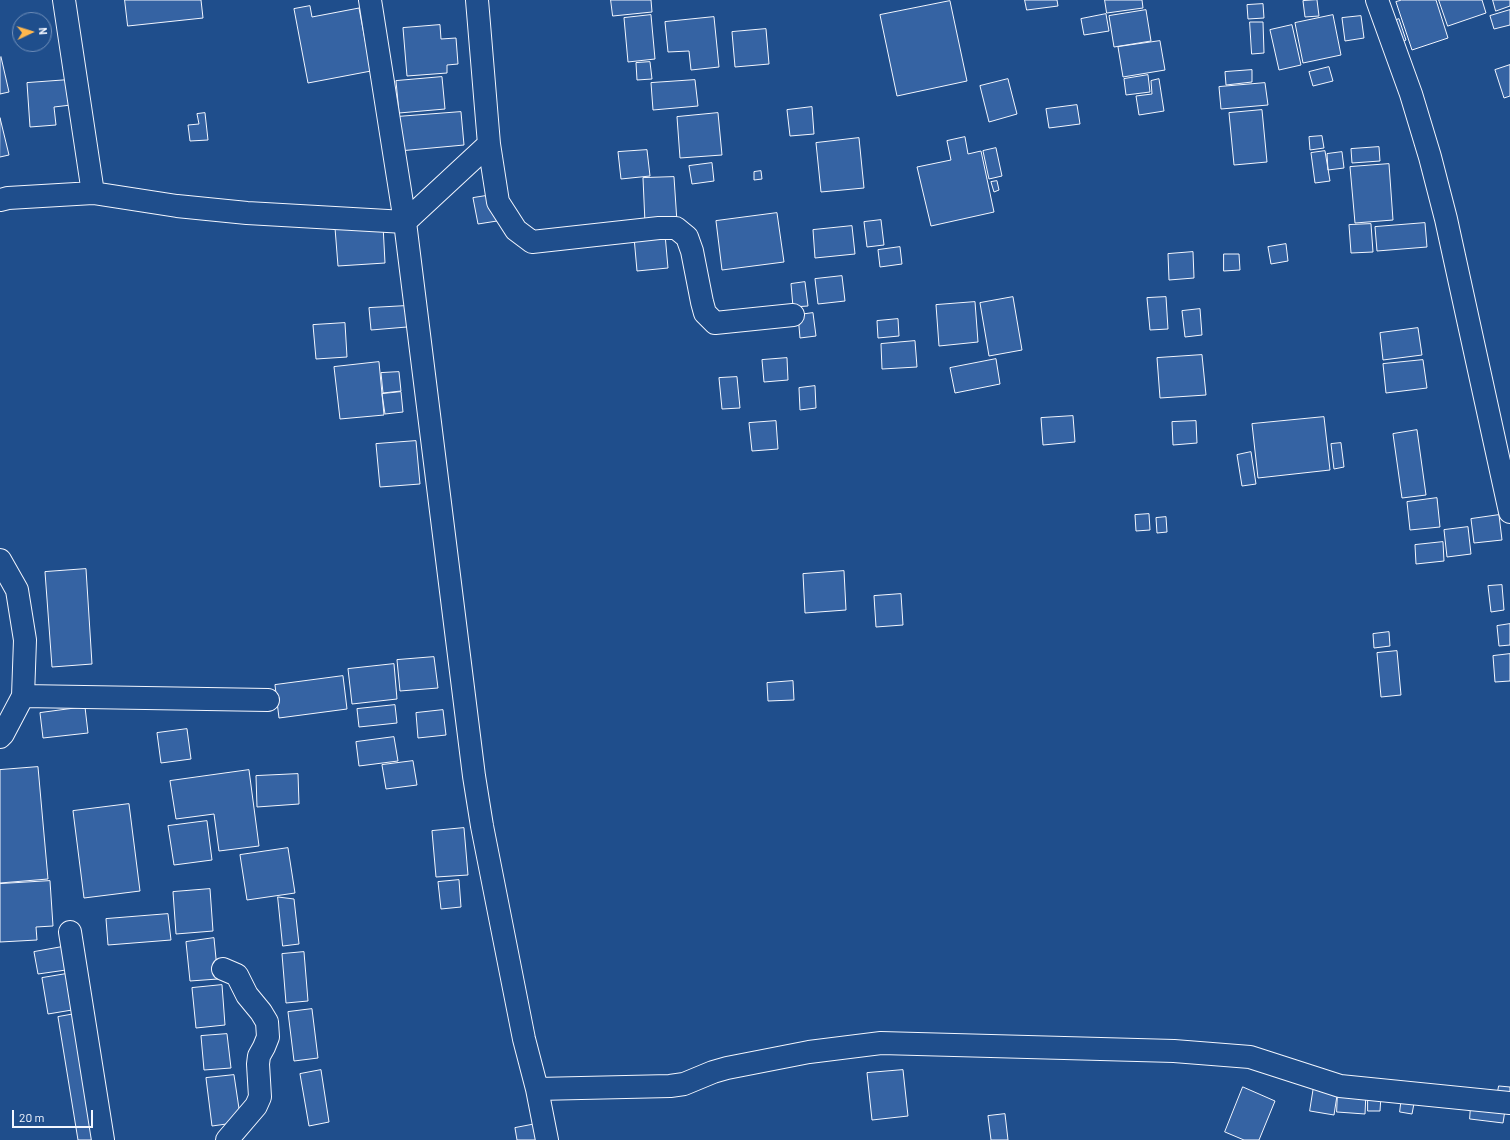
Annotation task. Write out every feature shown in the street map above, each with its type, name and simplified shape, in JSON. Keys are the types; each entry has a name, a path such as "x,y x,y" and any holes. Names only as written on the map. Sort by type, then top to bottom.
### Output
{"street":[{"path":"64,0 93,193"},
{"path":"370,0 405,222 474,776 482,826 524,1039 537,1089 547,1140"},
{"path":"477,0 488,144 498,202 516,230 532,242 659,228 676,228 687,237 692,251 702,302 706,313 715,324 793,315"},
{"path":"1377,0 1411,94 1430,157 1446,219 1510,512"},
{"path":"0,200 8,198 93,193 201,208 405,222 488,144"},
{"path":"0,560 17,590 26,640 23,696 0,738"},
{"path":"23,696 268,700"},
{"path":"70,932 103,1140"},
{"path":"223,969 237,975 246,995 261,1012 267,1022 268,1037 259,1056 260,1097 256,1106 227,1140"},
{"path":"537,1089 670,1086 684,1084 727,1068 809,1052 881,1042 1174,1051 1250,1057 1340,1086 1510,1103"}],"building":[{"path":"125,0 201,0 203,18 128,26"},
{"path":"611,0 651,0 652,12 613,16"},
{"path":"1025,0 1057,0 1058,6 1027,10"},
{"path":"1105,0 1142,0 1143,8 1107,13"},
{"path":"1317,0 1319,16 1305,17 1303,1"},
{"path":"1402,0 1436,0 1448,38 1412,50 1396,2"},
{"path":"1439,0 1482,0 1486,13 1448,26"},
{"path":"1493,0 1510,0 1510,6 1496,11"},
{"path":"950,1 967,81 897,96 880,15"},
{"path":"1263,4 1264,18 1248,19 1247,5"},
{"path":"310,6 312,17 359,8 371,71 308,83 294,9"},
{"path":"1146,10 1151,41 1114,47 1109,16"},
{"path":"1510,10 1510,25 1494,29 1490,16"},
{"path":"1106,14 1109,31 1084,35 1081,19"},
{"path":"651,15 655,59 628,62 624,18"},
{"path":"1333,15 1341,55 1303,63 1295,23"},
{"path":"1361,16 1364,38 1345,41 1342,18"},
{"path":"714,17 719,67 691,70 689,51 668,52 665,22"},
{"path":"1399,19 1406,40 1396,45 1388,23"},
{"path":"1250,22 1263,22 1264,53 1252,54"},
{"path":"440,25 441,39 456,38 458,64 447,65 447,73 407,76 403,28"},
{"path":"1292,25 1301,65 1279,70 1270,30"},
{"path":"766,29 769,64 735,67 732,32"},
{"path":"1160,41 1165,70 1123,77 1118,47"},
{"path":"1,57 9,92 0,94 0,58"},
{"path":"650,62 652,79 637,80 636,63"},
{"path":"1510,65 1510,96 1504,98 1495,70"},
{"path":"1329,67 1333,81 1313,86 1309,72"},
{"path":"1252,70 1252,82 1226,85 1225,72"},
{"path":"1148,75 1150,92 1126,95 1124,79"},
{"path":"442,77 445,109 399,113 396,81"},
{"path":"1008,79 1017,114 989,122 980,86"},
{"path":"1159,79 1164,111 1139,115 1136,96 1152,94 1151,81"},
{"path":"68,80 71,105 54,107 56,125 30,127 27,83"},
{"path":"695,80 698,106 653,110 651,83"},
{"path":"1265,83 1268,105 1221,109 1219,87"},
{"path":"1077,105 1080,124 1049,128 1046,109"},
{"path":"812,107 814,134 790,136 787,110"},
{"path":"1262,110 1267,162 1234,165 1229,113"},
{"path":"461,112 464,145 399,151 396,117"},
{"path":"205,113 208,140 190,141 188,125 199,124 197,114"},
{"path":"718,113 722,155 680,158 677,117"},
{"path":"0,118 9,155 0,157"},
{"path":"1322,136 1324,148 1310,150 1309,137"},
{"path":"965,137 968,154 981,151 994,212 931,226 917,167 951,160 947,141"},
{"path":"859,138 864,188 821,192 816,143"},
{"path":"1379,147 1380,161 1352,163 1351,149"},
{"path":"996,148 1002,176 989,179 983,151"},
{"path":"647,150 650,176 621,179 618,152"},
{"path":"1325,151 1330,181 1315,183 1311,153"},
{"path":"1342,152 1344,168 1328,170 1327,154"},
{"path":"712,163 714,181 692,184 689,166"},
{"path":"1389,164 1393,220 1355,223 1350,167"},
{"path":"761,171 762,179 754,180 754,172"},
{"path":"674,177 677,222 645,223 643,178"},
{"path":"997,181 999,190 994,192 991,182"},
{"path":"492,195 497,221 478,224 473,198"},
{"path":"777,213 784,262 722,270 716,221"},
{"path":"881,220 884,245 867,247 864,222"},
{"path":"1425,223 1427,247 1377,251 1375,227"},
{"path":"1371,224 1373,252 1351,253 1349,225"},
{"path":"383,225 385,263 338,266 335,228"},
{"path":"852,226 855,254 815,258 813,230"},
{"path":"665,234 668,268 637,271 634,237"},
{"path":"1286,244 1288,261 1271,264 1268,247"},
{"path":"900,247 902,264 880,267 878,250"},
{"path":"1193,252 1194,278 1169,280 1168,254"},
{"path":"1224,254 1239,254 1240,270 1224,271"},
{"path":"842,276 845,301 818,304 815,279"},
{"path":"805,282 808,306 793,307 791,284"},
{"path":"1013,297 1022,350 989,356 980,303"},
{"path":"1166,297 1168,329 1150,330 1147,298"},
{"path":"975,302 978,342 939,346 936,305"},
{"path":"406,306 407,327 371,330 369,308"},
{"path":"1200,309 1202,335 1185,337 1182,311"},
{"path":"813,313 816,336 800,338 798,315"},
{"path":"898,319 899,336 878,338 877,321"},
{"path":"345,323 347,357 316,359 313,325"},
{"path":"1418,328 1422,355 1383,360 1380,333"},
{"path":"915,341 917,367 882,369 881,344"},
{"path":"1202,355 1206,395 1160,398 1157,358"},
{"path":"787,358 788,380 764,382 762,360"},
{"path":"996,359 1000,384 955,393 950,368"},
{"path":"1423,360 1427,388 1386,393 1383,364"},
{"path":"379,362 384,415 340,419 334,367"},
{"path":"399,372 401,391 383,393 381,373"},
{"path":"737,377 740,408 722,409 719,378"},
{"path":"815,386 816,408 800,410 799,388"},
{"path":"401,392 403,412 385,414 382,394"},
{"path":"1073,416 1075,442 1043,445 1041,418"},
{"path":"1324,417 1330,470 1258,478 1252,424"},
{"path":"776,421 778,449 752,451 749,423"},
{"path":"1196,421 1197,443 1173,445 1172,422"},
{"path":"1417,430 1426,495 1402,498 1393,434"},
{"path":"416,441 420,484 380,487 376,444"},
{"path":"1341,443 1344,467 1334,469 1331,444"},
{"path":"1251,452 1256,484 1242,486 1237,455"},
{"path":"1437,498 1440,527 1410,530 1407,502"},
{"path":"1149,514 1150,530 1136,531 1135,515"},
{"path":"1499,515 1502,540 1474,543 1471,519"},
{"path":"1166,517 1167,532 1157,533 1156,518"},
{"path":"1468,527 1471,554 1447,557 1444,530"},
{"path":"1443,542 1444,561 1416,564 1415,545"},
{"path":"86,569 92,664 52,667 45,572"},
{"path":"844,571 846,610 805,613 803,574"},
{"path":"1502,585 1504,610 1491,612 1488,586"},
{"path":"901,594 903,625 876,627 874,596"},
{"path":"1510,624 1510,645 1499,646 1497,626"},
{"path":"1389,632 1390,646 1374,648 1373,634"},
{"path":"1397,651 1401,695 1381,697 1377,653"},
{"path":"1510,654 1510,681 1495,682 1493,656"},
{"path":"434,657 438,688 400,691 397,660"},
{"path":"394,664 397,699 352,704 348,669"},
{"path":"343,676 347,709 279,718 275,685"},
{"path":"793,681 794,700 768,701 767,683"},
{"path":"395,705 397,723 359,727 357,709"},
{"path":"85,707 88,733 43,738 40,713"},
{"path":"443,710 446,735 418,738 416,713"},
{"path":"187,729 191,759 161,763 157,733"},
{"path":"394,737 398,761 359,766 356,742"},
{"path":"413,761 417,785 386,789 382,765"},
{"path":"38,767 48,879 0,883 0,770"},
{"path":"249,770 259,846 219,851 214,814 176,819 170,781"},
{"path":"298,774 299,804 257,807 256,776"},
{"path":"129,804 140,891 84,898 73,811"},
{"path":"207,821 212,860 174,865 168,826"},
{"path":"464,828 468,875 436,877 432,831"},
{"path":"288,848 295,893 247,900 240,855"},
{"path":"459,880 461,907 441,909 438,882"},
{"path":"50,881 53,926 36,927 37,940 0,942 0,884"},
{"path":"210,889 213,931 176,934 173,892"},
{"path":"278,897 294,899 299,944 283,946"},
{"path":"168,914 171,940 108,945 106,919"},
{"path":"214,938 218,979 190,981 186,942"},
{"path":"62,947 66,970 38,974 34,952"},
{"path":"304,952 308,1001 286,1003 282,954"},
{"path":"66,974 72,1010 48,1014 42,978"},
{"path":"222,985 225,1025 196,1028 192,988"},
{"path":"312,1009 318,1058 294,1061 288,1012"},
{"path":"75,1014 95,1140 78,1140 58,1017"},
{"path":"227,1034 231,1068 204,1070 201,1036"},
{"path":"321,1070 329,1122 309,1126 300,1074"},
{"path":"903,1070 908,1116 872,1120 867,1073"},
{"path":"234,1075 241,1122 212,1126 206,1078"},
{"path":"1314,1086 1338,1089 1334,1115 1310,1111"},
{"path":"1499,1086 1510,1087 1510,1099 1497,1097"},
{"path":"1243,1087 1275,1101 1259,1140 1244,1140 1225,1132"},
{"path":"1338,1091 1366,1092 1365,1114 1337,1112"},
{"path":"1368,1096 1381,1096 1380,1111 1368,1111"},
{"path":"1402,1096 1415,1098 1412,1114 1400,1112"},
{"path":"1471,1105 1505,1110 1503,1123 1470,1119"},
{"path":"1005,1114 1008,1140 991,1140 988,1116"},
{"path":"536,1124 539,1140 517,1140 515,1128"}]}
